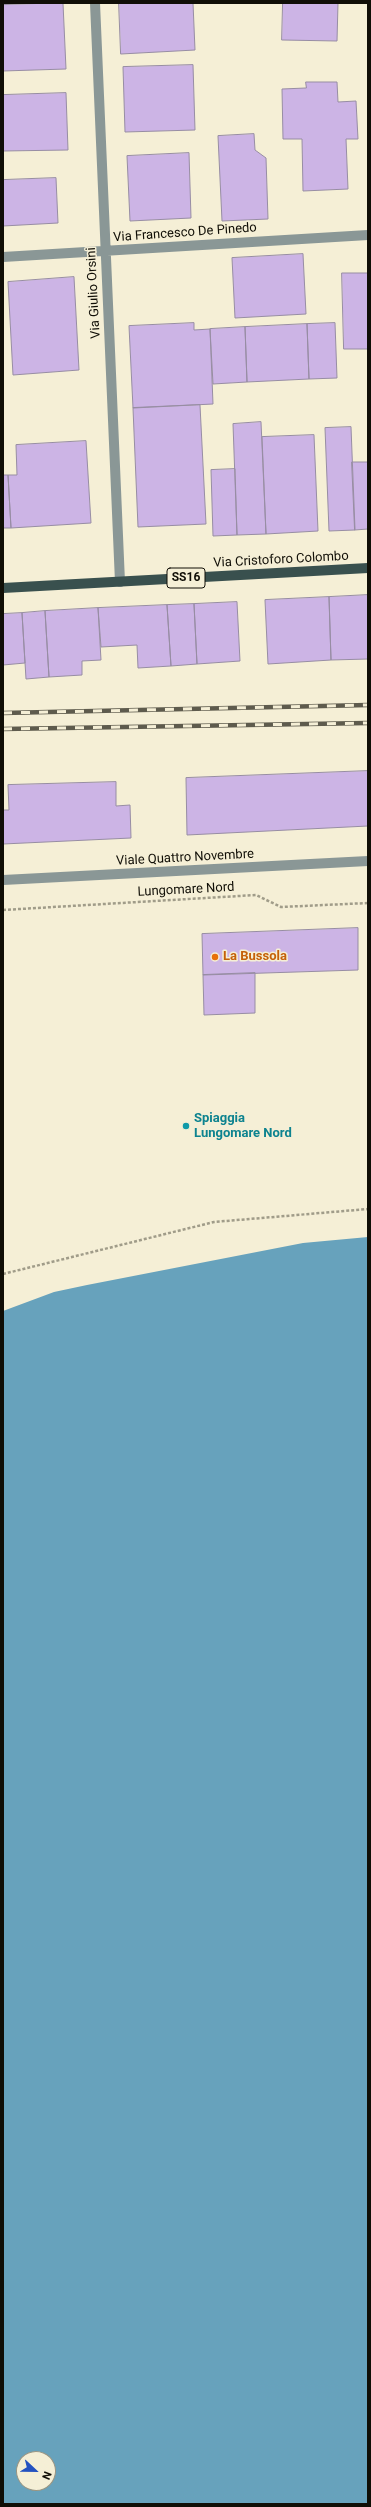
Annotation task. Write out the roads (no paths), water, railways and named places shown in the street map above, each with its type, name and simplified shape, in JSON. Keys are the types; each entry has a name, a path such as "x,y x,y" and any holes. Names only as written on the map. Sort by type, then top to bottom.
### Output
{"main road":[{"name":"Via Cristoforo Colombo","path":"3,588 368,568"}],"street":[{"name":"Via Giulio Orsini","path":"95,3 120,582"},
{"name":"Via Francesco De Pinedo","path":"3,257 368,235"},
{"name":"Viale Quattro Novembre","path":"3,880 368,861"}],"water":[{"path":"368,1237 368,2504 3,2504 3,1311 54,1292 303,1243"}],"railway":[{"path":"3,713 368,705"},
{"path":"3,729 368,723"}],"place":[{"name":"La Bussola","path":"215,957"},
{"name":"Spiaggia Lungomare Nord","path":"186,1126"}]}
